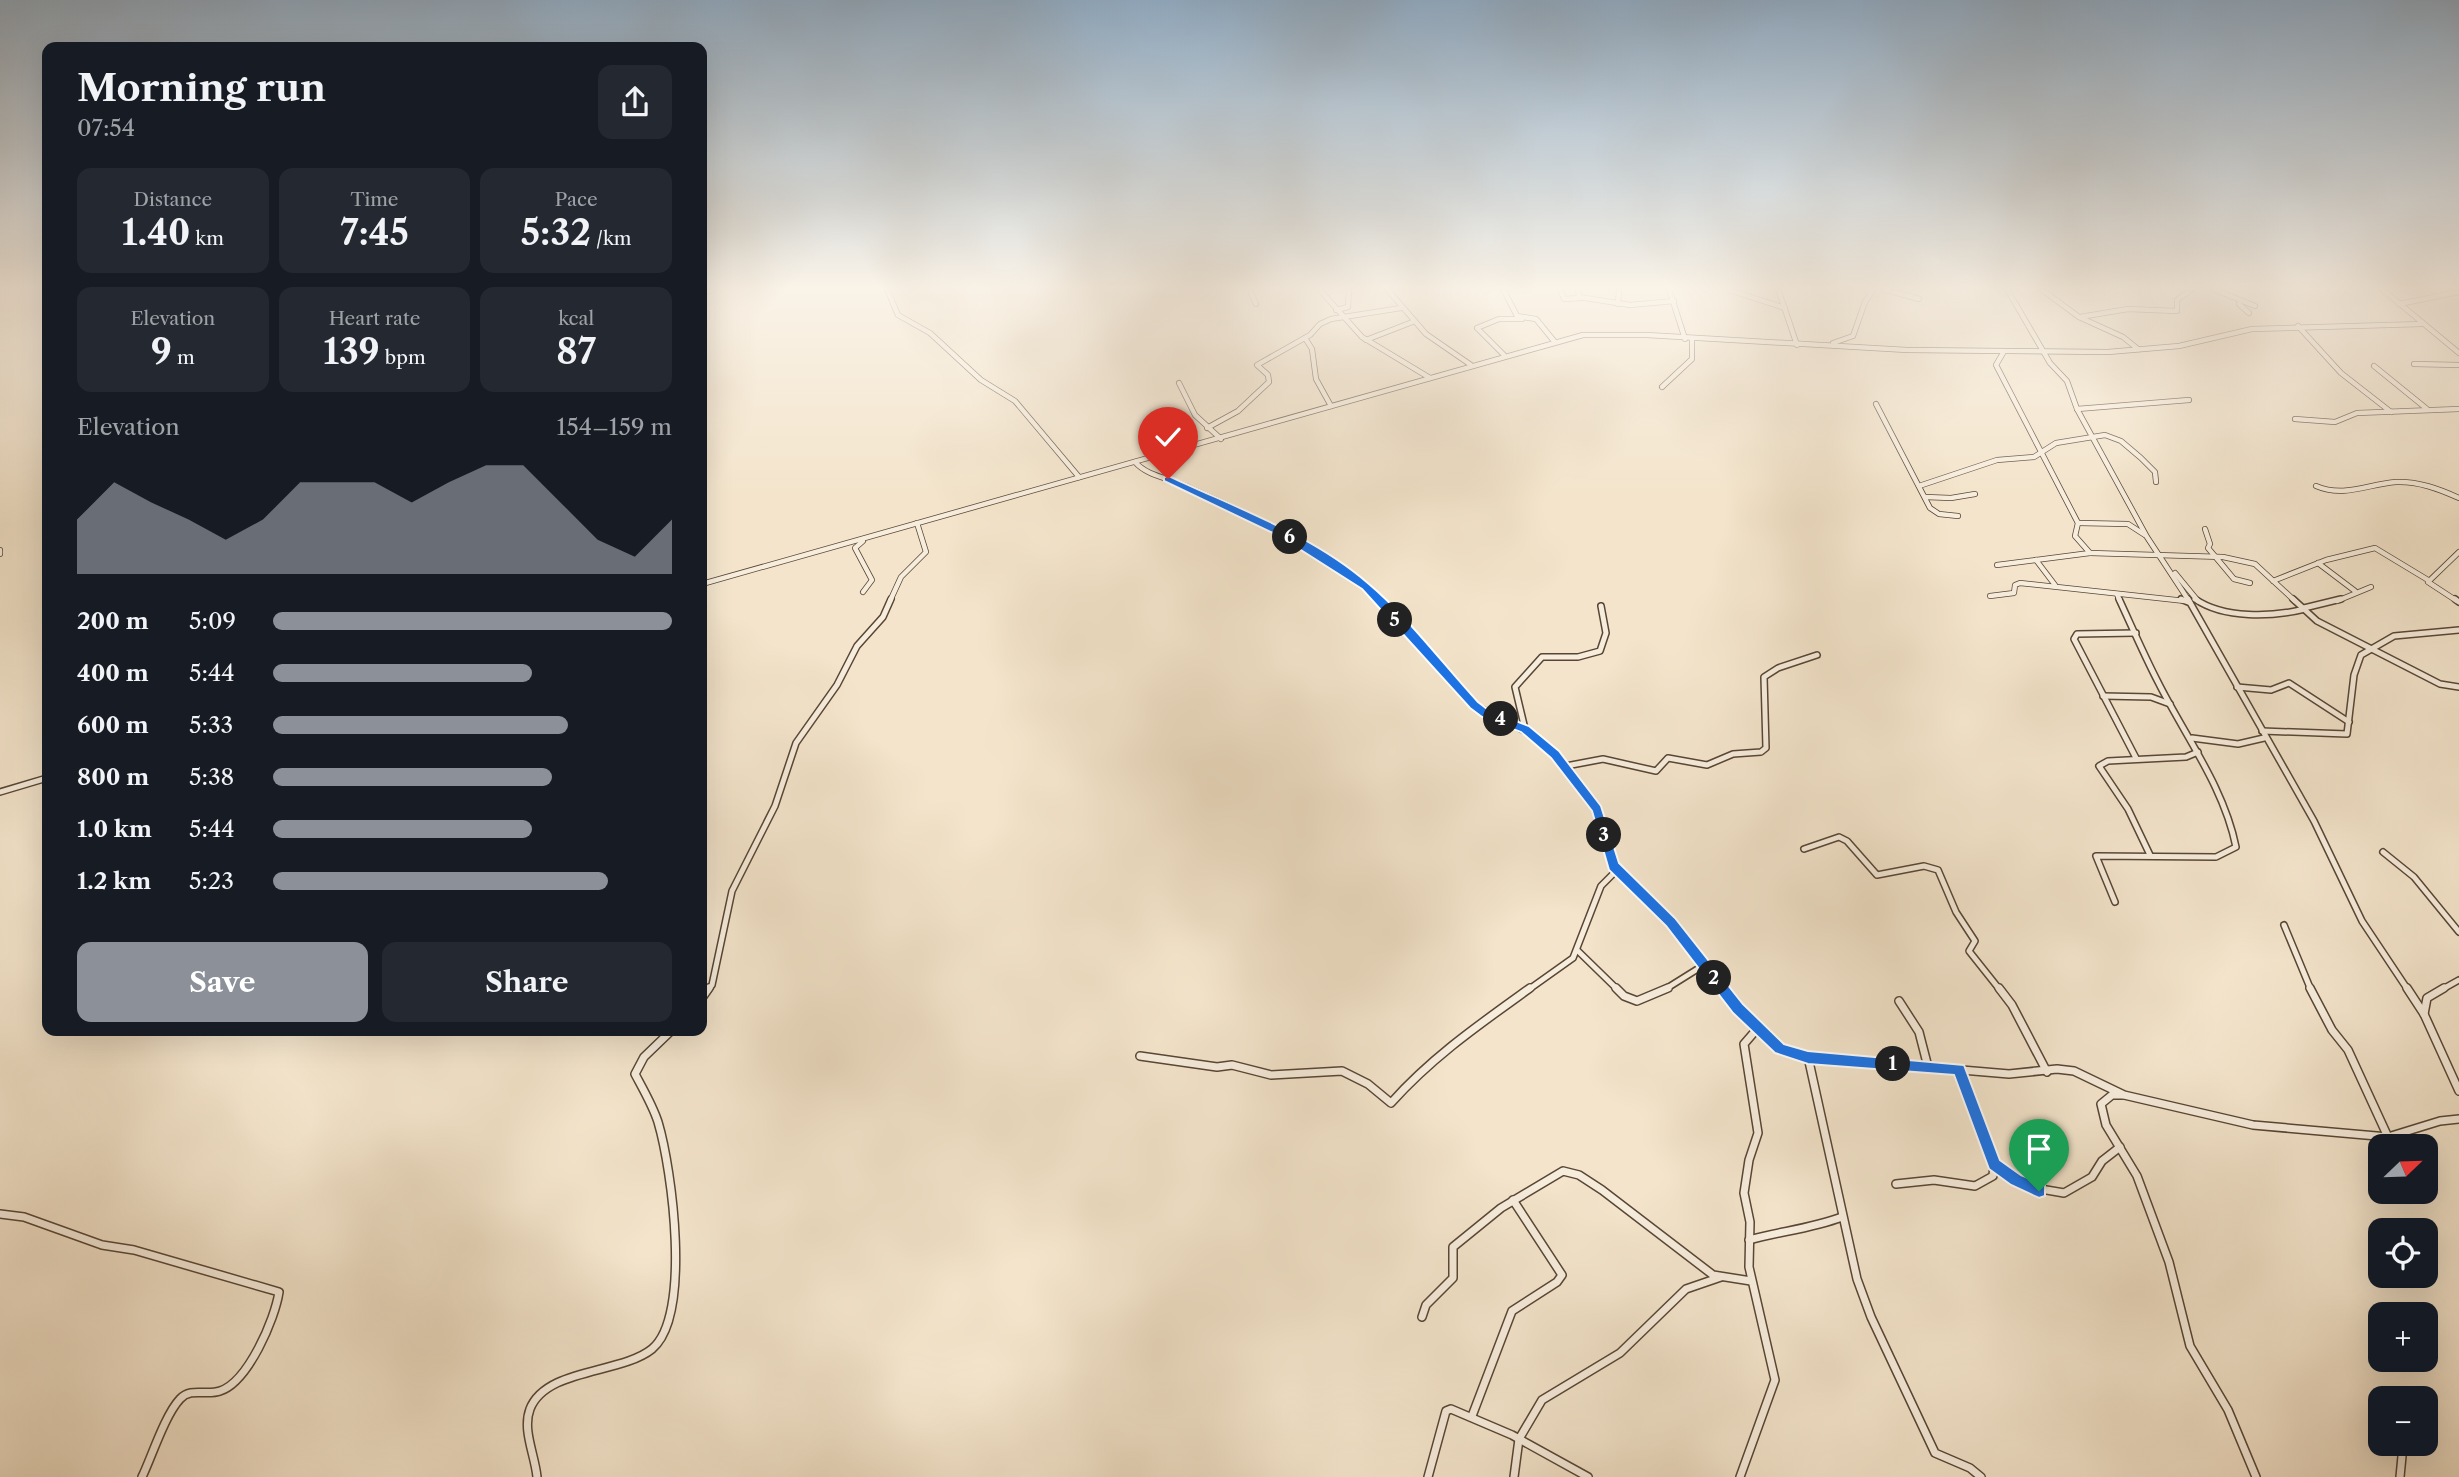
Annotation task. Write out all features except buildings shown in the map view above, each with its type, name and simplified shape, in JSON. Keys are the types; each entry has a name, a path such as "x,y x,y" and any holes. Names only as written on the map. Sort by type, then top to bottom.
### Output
{"street":[{"path":"957,358 981,380 1015,401 1079,477"},
{"path":"1207,428 1238,411 1269,382 1268,374 1257,365 1270,358"},
{"path":"1311,358 1317,382 1331,406"},
{"path":"1396,358 1430,378"},
{"path":"1460,358 1471,365"},
{"path":"707,583 1221,439 1494,358"},
{"path":"1662,387 1672,382 1693,358"},
{"path":"2001,358 1996,365 2078,523 2075,536 2090,553"},
{"path":"2047,358 2067,381 2077,409 2147,537 2192,596 2206,606 2286,615 2334,602 2371,587"},
{"path":"2323,358 2371,399 2391,412"},
{"path":"2414,363 2459,365"},
{"path":"2374,366 2427,409"},
{"path":"1179,383 1195,415 1221,439"},
{"path":"2077,409 2132,404 2169,405 2189,400"},
{"path":"1876,404 1934,512 1958,516"},
{"path":"2295,419 2335,422 2352,414 2459,409"},
{"path":"1919,486 1997,460 2030,457 2056,443 2111,436 2129,447 2152,469 2156,482"},
{"path":"1135,462 1142,470 1185,485 1230,510 1290,537 1333,563 1366,587 1474,705 1486,714 1525,729 1566,766 1597,809 1609,857 1617,870 1670,922 1757,1029 1780,1049 1808,1057 2010,1074 2074,1071 2124,1095 2253,1125 2368,1135"},
{"path":"2316,486 2333,493 2373,485 2421,483 2459,498"},
{"path":"1925,497 1951,498 1975,494"},
{"path":"707,992 712,985 732,891 775,806 796,743 837,685 857,646 883,617 901,577 926,552 917,523"},
{"path":"2078,523 2128,524 2147,537"},
{"path":"2205,529 2210,544 2208,546 2234,579 2250,583"},
{"path":"863,592 872,580 855,548 872,536"},
{"path":"2273,581 2318,563 2375,548 2459,602"},
{"path":"2428,580 2459,552"},
{"path":"1997,565 2090,553 2216,557 2255,564 2324,625 2440,684 2459,687"},
{"path":"2162,556 2314,821 2362,921 2424,1014 2459,1091"},
{"path":"2036,560 2055,585"},
{"path":"2318,563 2355,592"},
{"path":"1990,596 2014,593 2017,584 2055,585 2150,598 2174,595 2188,602"},
{"path":"2115,902 2096,856 2216,857 2236,846 2233,832 2192,738 2170,704 2118,594"},
{"path":"1525,729 1515,687 1542,657 1578,657 1600,651 1606,633 1601,606"},
{"path":"2192,738 2253,743 2263,735 2347,734 2356,667 2361,655 2394,636 2459,630"},
{"path":"2136,633 2074,635 2088,671 2136,758"},
{"path":"1566,766 1603,759 1656,771 1668,758 1707,765 1733,754 1761,752 1766,748 1764,677 1777,668 1817,655"},
{"path":"2236,687 2271,690 2289,683 2349,722"},
{"path":"2103,696 2151,697 2170,704"},
{"path":"2150,855 2128,808 2100,769 2108,761 2186,757 2198,752"},
{"path":"0,792 42,779"},
{"path":"1804,849 1839,837 1847,841 1877,875 1924,866 1938,870 1956,912 1975,941 1969,951 2012,1005 2047,1072"},
{"path":"2382,852 2414,877 2459,932"},
{"path":"1140,1056 1222,1068 1232,1065 1271,1075 1312,1075 1342,1071 1368,1084 1391,1103 1419,1072 1454,1042 1505,1003 1547,978 1573,958 1578,951 1581,935 1601,886 1617,870"},
{"path":"2284,925 2299,967 2332,1030 2348,1050 2387,1134"},
{"path":"1578,951 1624,996 1637,1001 1667,989 1704,965"},
{"path":"2424,1014 2427,998 2459,980"},
{"path":"1899,1001 1919,1031 1928,1067"},
{"path":"1740,1477 1775,1380 1770,1347 1751,1281 1749,1215 1744,1193 1749,1160 1758,1133 1744,1044 1757,1029"},
{"path":"537,1477 527,1425 530,1408 539,1395 561,1382 642,1355 653,1348 668,1329 676,1249 675,1208 657,1118 635,1074 644,1057 666,1036"},
{"path":"1808,1057 1857,1279 1871,1317 1930,1446 1940,1456 1970,1468 1981,1477"},
{"path":"1896,1184 1934,1180 1975,1186 1993,1176 1994,1164 1959,1069"},
{"path":"2124,1095 2112,1096 2101,1104 2106,1125 2137,1176 2169,1262 2193,1353 2228,1410 2256,1477"},
{"path":"2405,1134 2423,1124 2443,1118 2459,1119"},
{"path":"1994,1164 2029,1187 2064,1193 2092,1177 2102,1161 2120,1147"},
{"path":"1422,1317 1426,1304 1453,1278 1453,1247 1513,1200 1558,1174 1569,1171 1602,1190 1713,1275 1751,1281"},
{"path":"1472,1416 1512,1311 1558,1282 1562,1275 1513,1200"},
{"path":"0,1214 24,1217 102,1245 134,1250 273,1288 279,1292 271,1320 242,1374 232,1385 219,1392 194,1390 184,1394 177,1402 142,1477"},
{"path":"1749,1240 1784,1231 1807,1230 1842,1217"},
{"path":"1514,1477 1519,1439 1542,1400 1620,1353 1686,1289 1721,1277"},
{"path":"1428,1477 1447,1410 1472,1416 1588,1477"},
{"path":"2400,1477 2402,1456"}],"route":[{"path":"1168,479 1309,547 1333,563 1366,587 1474,705 1486,714 1525,729 1555,754 1597,809 1613,866 1670,922 1738,1009 1780,1049 1808,1057 1959,1069 1994,1164 2016,1180 2039,1191"}]}
